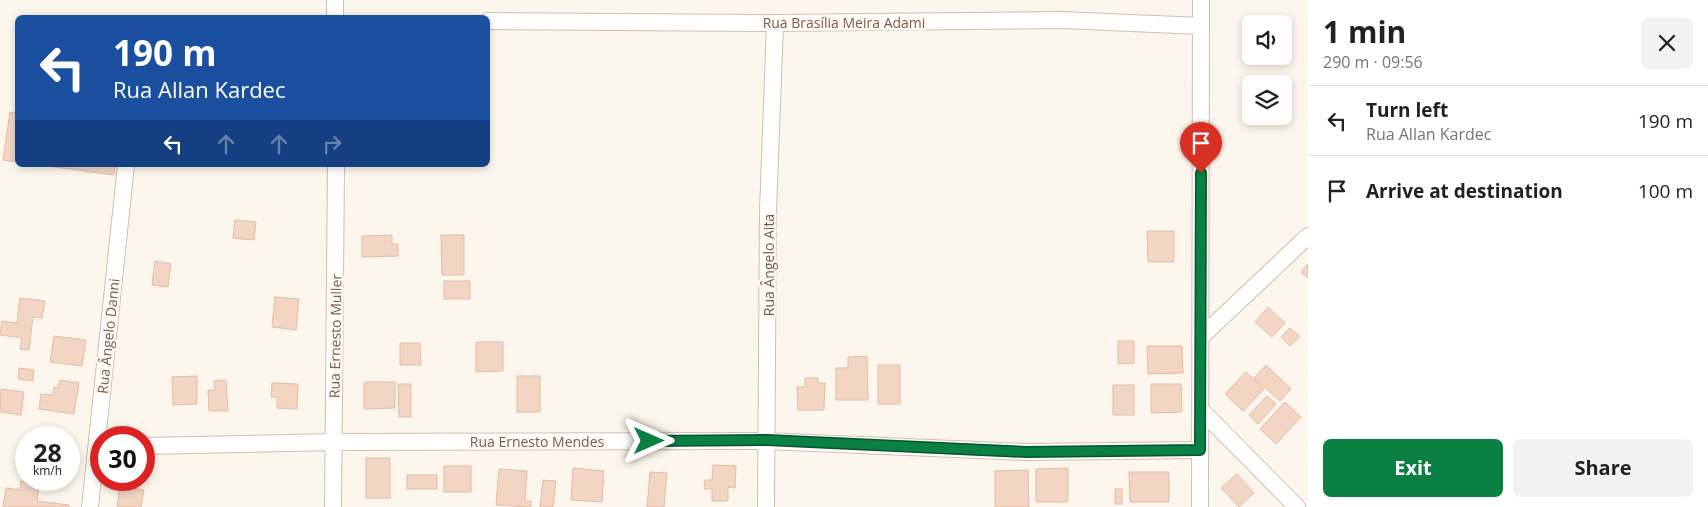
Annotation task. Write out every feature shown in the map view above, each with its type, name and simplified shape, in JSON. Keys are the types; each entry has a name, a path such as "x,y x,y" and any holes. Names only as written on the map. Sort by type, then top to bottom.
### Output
{"street":[{"path":"335,0 335,15"},
{"path":"1200,507 1201,0"},
{"name":"Rua Brasília Meira Adami","path":"490,21 775,23 1061,20 1201,26"},
{"name":"Rua Ângelo Aita","path":"766,507 768,211 775,23"},
{"name":"Rua Ângelo Danni","path":"100,426 126,167"},
{"name":"Rua Ernesto Muller","path":"333,507 336,167"},
{"path":"1200,338 1308,236"},
{"path":"1200,410 1297,507"},
{"name":"Rua Ernesto Mendes","path":"155,446 334,442 767,440 1026,452 1200,450"},
{"name":"Rua Ângelo Danni","path":"90,507 92,491"}],"building":[{"path":"10,112 15,113 15,162 3,160"},
{"path":"55,167 115,167 114,175"},
{"path":"235,220 256,222 254,240 233,238"},
{"path":"1147,231 1174,231 1174,262 1148,262"},
{"path":"392,235 392,244 398,244 398,256 362,257 362,236"},
{"path":"441,235 464,235 464,275 442,275"},
{"path":"155,261 171,264 168,287 152,285"},
{"path":"1308,264 1308,278 1301,272"},
{"path":"444,281 470,281 470,299 444,299"},
{"path":"275,297 299,299 296,330 272,327"},
{"path":"20,298 45,301 42,318 33,317 29,350 20,349 22,338 0,335 2,321 17,323"},
{"path":"1268,307 1285,323 1272,337 1255,322"},
{"path":"1290,328 1300,336 1290,346 1281,337"},
{"path":"54,336 86,340 82,366 50,362"},
{"path":"1118,341 1134,341 1134,363 1118,364"},
{"path":"476,342 503,342 503,371 476,372"},
{"path":"400,343 420,343 421,365 400,365"},
{"path":"1147,346 1182,346 1183,373 1148,374"},
{"path":"867,356 868,400 836,400 836,368 848,368 848,357"},
{"path":"878,365 900,365 900,404 878,404"},
{"path":"1266,365 1291,389 1280,401 1254,378"},
{"path":"19,368 34,370 33,381 18,379"},
{"path":"1246,372 1264,389 1243,411 1225,394"},
{"path":"197,376 197,404 173,405 172,377"},
{"path":"517,376 540,376 540,412 517,412"},
{"path":"805,378 818,378 818,383 825,383 824,410 798,410 797,387 805,387"},
{"path":"60,380 79,383 74,414 39,409 41,394 52,395 54,387 58,388"},
{"path":"226,380 228,411 209,411 208,390 215,390 214,381"},
{"path":"364,382 395,382 395,408 364,409"},
{"path":"272,383 298,384 297,409 277,408 277,397 271,397"},
{"path":"398,384 411,384 411,417 399,417"},
{"path":"1151,384 1181,384 1182,412 1151,413"},
{"path":"1113,385 1134,385 1134,415 1113,415"},
{"path":"1,389 24,392 21,415 0,412"},
{"path":"1267,396 1276,404 1258,424 1249,415"},
{"path":"1285,402 1301,417 1276,444 1260,429"},
{"path":"366,458 390,458 390,498 366,498"},
{"path":"713,465 736,466 735,488 728,487 728,501 712,501 712,489 704,489 705,480 712,480"},
{"path":"444,466 471,466 471,492 444,492"},
{"path":"573,468 604,471 602,502 571,500"},
{"path":"1068,468 1068,502 1036,502 1036,469"},
{"path":"499,469 527,471 525,501 531,501 531,507 496,505"},
{"path":"1028,470 1029,507 995,507 995,471"},
{"path":"650,472 667,473 664,507 647,507"},
{"path":"1129,472 1169,472 1169,502 1130,502"},
{"path":"1237,474 1254,493 1239,507 1221,488"},
{"path":"407,475 437,475 437,489 407,489"},
{"path":"543,480 556,481 553,507 540,507"},
{"path":"6,488 15,489 15,491 38,491 37,501 69,505 69,507 3,507"},
{"path":"1115,489 1122,489 1122,504 1115,504"},
{"path":"119,491 144,491 141,507 117,507"}],"route":[{"path":"649,441 767,440 1026,452 1200,450 1201,173"}]}
